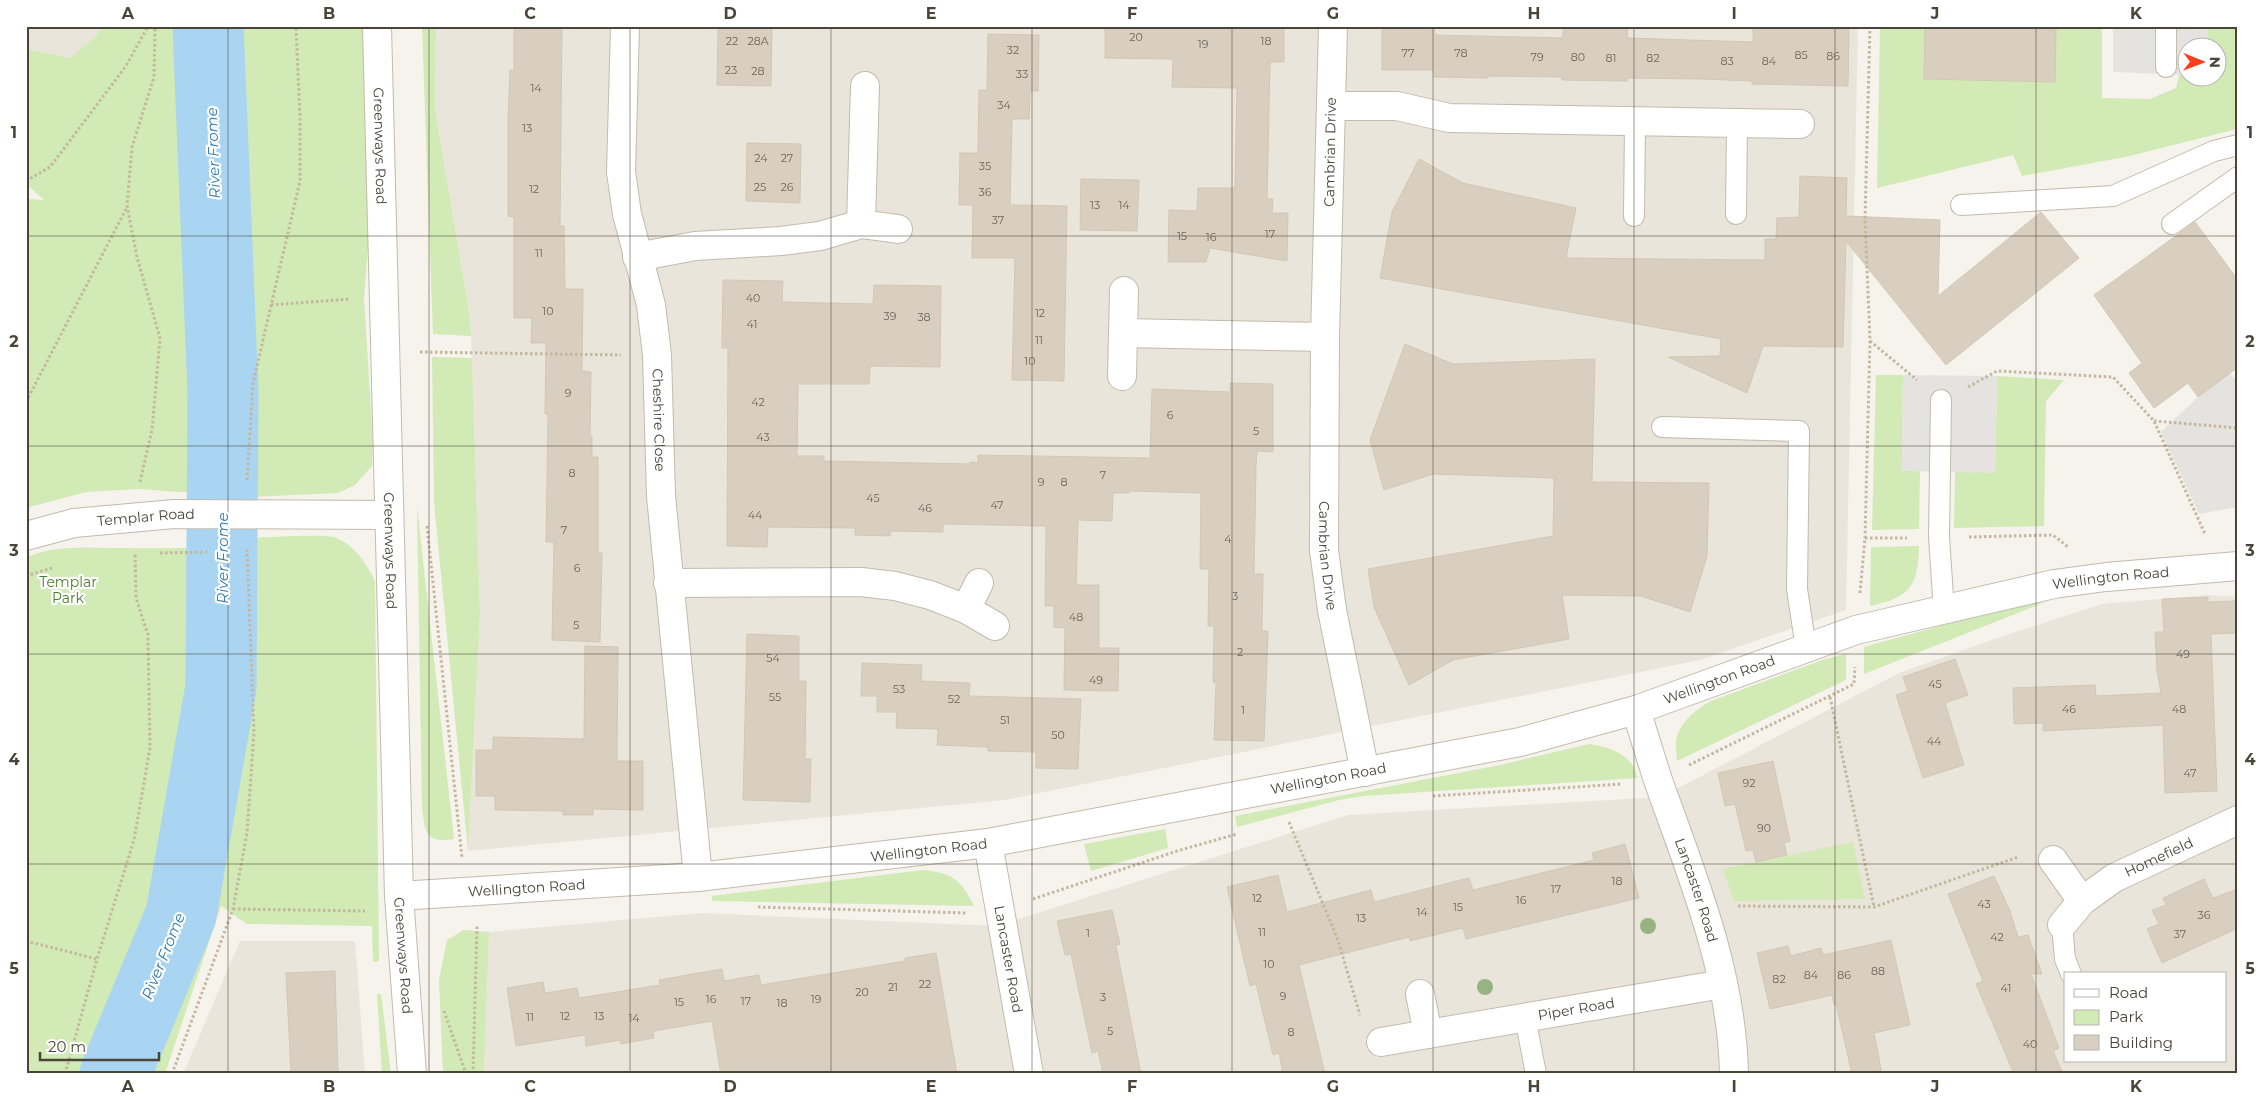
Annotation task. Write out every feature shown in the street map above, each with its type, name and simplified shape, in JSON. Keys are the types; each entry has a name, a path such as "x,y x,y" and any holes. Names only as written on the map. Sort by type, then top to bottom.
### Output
{"street":[{"name":"Greenways Road","path":"377,26 399,896 412,1074"},
{"name":"Cheshire Close","path":"625,26 621,172 626,214 651,305 657,355 661,496 698,877"},
{"name":"Cambrian Drive","path":"1333,26 1325,337 1324,550 1332,610 1365,772"},
{"path":"861,224 865,86"},
{"path":"1331,106 1397,106 1449,118 1800,124"},
{"path":"637,257 695,246 791,240 820,236 861,224 898,229"},
{"path":"1122,376 1124,291"},
{"path":"1123,333 1325,337"},
{"name":"Templar Road","path":"26,536 74,524 174,514 246,516 388,514"},
{"name":"Wellington Road","path":"399,896 698,877 988,843 1520,742 1636,710 1856,630 2054,584 2106,577 2229,566"},
{"path":"668,583 861,582 895,586 966,609 995,626"},
{"path":"966,609 979,583"},
{"name":"Lancaster Road","path":"1636,710 1658,780 1704,906 1715,945 1723,984 1734,1074"},
{"name":"Homefield","path":"2062,925 2082,901 2114,878 2238,820"},
{"name":"Lancaster Road","path":"988,843 1029,1074"},
{"path":"2054,860 2082,901"},
{"name":"Piper Road","path":"1381,1042 1723,984"},
{"path":"1420,994 1428,1034"}],"lane":[{"path":"2166,26 2166,67"},
{"path":"1634,216 1635,122"},
{"path":"1736,214 1737,124"},
{"path":"1960,205 2113,196 2214,151 2238,145"},
{"path":"2172,224 2238,177"},
{"path":"1941,400 1939,538 1944,611"},
{"path":"1662,427 1799,431 1797,589 1806,648"},
{"path":"2062,925 2065,959 2070,972"},
{"path":"1525,1017 1536,1074"}],"path":[{"path":"26,181 50,167 126,66 148,26"},
{"path":"65,1074 96,959 134,840 150,748 148,635 136,598 133,517 152,430 160,338 137,256 127,206 132,147 154,77 155,26"},
{"path":"172,1074 233,909 247,833 254,732 246,516 252,383 300,181 300,119 296,26"},
{"path":"1430,796 1658,780 1854,684 1856,630 1865,538 1870,340 1865,219 1870,26"},
{"path":"26,402 127,206"},
{"path":"271,305 384,298"},
{"path":"1870,340 1941,400 1997,371 2113,377 2154,421 2229,566"},
{"path":"417,361 417,352 657,355"},
{"path":"2154,421 2238,428"},
{"path":"426,522 459,844 469,891"},
{"path":"1865,538 2053,535 2106,577"},
{"path":"1830,696 1874,907"},
{"path":"1288,819 1338,940 1364,1031 1381,1042"},
{"path":"748,907 977,914 999,910 1177,851 1242,832"},
{"path":"1704,906 1874,907 2022,856 2054,860"},
{"path":"233,909 365,911 366,920"},
{"path":"473,1074 478,924 487,923"},
{"path":"26,941 96,959"}],"shaded area":[{"path":"26,26 102,26 96,36 70,58 26,49"},
{"path":"436,26 1858,26 1846,610 1700,660 1005,800 468,851 480,615 472,358 470,316 435,109"},
{"path":"2113,26 2208,26 2208,38 2176,38 2176,75 2113,72"},
{"path":"2230,373 2234,378 2238,376 2238,507 2199,514 2161,432 2198,397"},
{"path":"1903,375 1997,376 1995,473 1902,471"},
{"path":"2209,595 2238,597 2238,1074 484,1074 489,932 702,913 996,926 1348,815 1661,797 1899,673 2003,636 2102,604"},
{"path":"240,941 355,941 365,1074 183,1074"}],"green space":[{"path":"102,26 366,26 372,198 364,298 373,442 372,466 355,485 338,493 246,497 139,489 86,492 26,508 26,199 44,200 26,184 26,49 70,58 96,36"},
{"path":"422,26 436,26 435,109 470,316 471,336 433,334"},
{"path":"1880,26 1925,26 1925,79 2055,82 2056,27 2102,26 2102,98 2150,99 2176,88 2226,88 2226,38 2208,38 2208,26 2238,26 2238,126 2233,130 2130,156 2022,176 2013,155 1877,188"},
{"path":"432,357 472,358 480,615 468,851 434,503"},
{"path":"1876,375 1903,375 1902,471 1920,471 1919,529 1872,530"},
{"path":"1997,376 2064,380 2046,401 2044,526 1954,528 1955,472 1995,472"},
{"path":"417,506 454,839 445,840 432,838 426,830 422,808"},
{"name":"Templar Park","path":"261,537 334,537 348,544 359,555 375,581 379,961 373,962 372,926 247,924 221,906 165,1074 26,1074 26,557 37,553 69,548 207,547"},
{"path":"1919,546 1917,571 1914,581 1909,588 1894,599 1870,606 1871,547"},
{"path":"2045,602 1864,674 1864,647 1994,611"},
{"path":"1846,654 1846,680 1677,761 1676,741 1678,734 1689,717 1705,704 1825,659"},
{"path":"1589,744 1619,753 1631,763 1637,778 1363,796 1339,800 1237,827 1235,816 1500,765"},
{"path":"1165,829 1168,848 1091,871 1084,844"},
{"path":"1853,842 1865,899 1734,901 1723,869"},
{"path":"923,870 942,873 955,879 965,890 974,906 712,901 712,896"},
{"path":"464,930 489,932 484,1074 443,1074 439,980 447,940"},
{"path":"377,994 381,994 391,1074 382,1074"}],"building":[{"path":"514,26 562,26 560,226 564,226 565,289 583,289 582,371 591,372 590,436 592,436 592,457 598,457 598,553 602,553 600,642 552,640 554,542 546,542 548,414 545,414 546,343 531,343 532,318 514,318 514,217 508,216 508,121 510,70 514,70"},
{"path":"718,26 772,27 771,86 717,85"},
{"path":"1105,26 1284,26 1284,62 1270,62 1267,199 1273,199 1272,213 1288,213 1287,261 1210,248 1206,262 1168,262 1169,210 1197,211 1198,188 1235,188 1237,88 1172,87 1173,59 1105,58"},
{"path":"1563,26 1628,26 1627,38 1753,42 1753,26 1849,26 1848,86 1752,84 1752,81 1701,79 1627,78 1627,81 1562,80 1562,77 1434,77 1434,70 1382,70 1382,27 1434,27 1435,35 1563,38"},
{"path":"1925,26 2056,26 2055,82 1924,79"},
{"path":"988,34 1039,35 1038,91 1030,91 1029,119 1012,119 1010,205 1067,206 1064,381 1012,380 1015,258 972,258 973,205 959,205 960,153 978,153 979,90 987,90"},
{"path":"747,143 801,144 800,203 746,201"},
{"path":"1419,159 1463,183 1576,208 1566,258 1765,260 1765,239 1776,239 1777,218 1799,217 1800,176 1847,178 1846,216 1940,220 1938,296 2041,212 2079,258 1946,365 1846,241 1843,347 1763,346 1747,393 1668,357 1720,356 1721,339 1380,278 1392,212"},
{"path":"1081,179 1139,180 1137,231 1080,230"},
{"path":"2195,222 2238,280 2238,367 2198,397 2188,383 2154,408 2129,373 2142,363 2094,295"},
{"path":"723,280 783,281 782,302 873,304 874,285 941,286 940,367 870,366 869,384 798,384 797,456 824,456 824,461 970,464 970,462 978,463 978,455 1150,458 1152,389 1230,392 1230,383 1273,384 1273,452 1257,451 1256,466 1254,574 1263,574 1262,631 1268,631 1264,741 1214,740 1216,683 1213,682 1214,626 1208,626 1209,569 1200,569 1201,493 1130,491 1129,493 1113,493 1112,521 1078,520 1076,585 1099,585 1099,648 1119,648 1118,691 1064,690 1065,628 1054,627 1054,606 1045,606 1046,526 943,524 943,532 890,531 890,536 855,535 855,528 768,527 767,547 727,546 728,348 722,348"},
{"path":"1405,344 1453,364 1595,359 1592,482 1709,483 1707,556 1690,612 1641,596 1562,595 1569,639 1453,660 1409,685 1374,607 1368,569 1553,536 1554,478 1433,474 1384,490 1370,440"},
{"path":"2208,597 2208,602 2238,601 2238,633 2211,634 2217,791 2165,793 2163,725 2043,731 2043,723 2014,724 2013,688 2095,685 2096,696 2161,693 2157,671 2155,632 2164,632 2162,599"},
{"path":"747,634 799,636 799,681 806,681 805,759 811,759 810,802 743,800"},
{"path":"585,646 618,647 617,761 643,761 643,810 593,809 593,815 563,815 563,811 495,810 495,796 476,796 476,750 493,750 493,737 584,739"},
{"path":"1955,659 1968,695 1945,703 1964,765 1923,778 1896,695 1908,691 1903,677"},
{"path":"862,663 922,665 921,681 970,683 969,696 1081,699 1078,769 1036,768 1036,752 988,751 988,747 937,745 938,729 896,728 897,712 877,712 877,696 861,696"},
{"path":"1773,761 1790,841 1784,843 1787,855 1756,862 1753,850 1746,851 1735,804 1725,806 1718,773"},
{"path":"1625,844 1639,898 1466,939 1463,928 1410,941 1409,937 1299,965 1325,1074 1283,1074 1279,1053 1273,1055 1256,984 1250,986 1227,887 1278,875 1287,912 1371,890 1374,902 1469,878 1473,890 1594,860 1592,853"},
{"path":"1994,876 2010,911 2018,937 2028,935 2042,974 2031,974 2059,1048 2053,1051 2063,1074 2014,1074 1976,984 1983,981 1948,894"},
{"path":"2204,879 2213,898 2238,889 2238,928 2162,963 2147,929 2159,924 2152,910 2166,905 2163,898"},
{"path":"1112,910 1120,944 1116,945 1141,1074 1103,1074 1098,1051 1092,1053 1071,954 1065,955 1057,921"},
{"path":"1891,940 1910,1025 1874,1033 1882,1074 1852,1074 1836,1004 1834,1005 1832,995 1770,1009 1757,953 1788,946 1791,956 1821,948 1823,955"},
{"path":"936,953 957,1074 721,1074 712,1021 653,1031 654,1038 621,1044 620,1040 586,1046 585,1035 516,1046 507,988 543,982 545,993 577,988 579,998 660,985 659,980 722,969 724,981 759,975 761,985 905,961 905,958"},
{"path":"335,971 338,1074 291,1074 286,973"}],"waterway":[{"name":"River Frome","path":"115,1074 181,915 221,687 223,393 208,26"}]}
